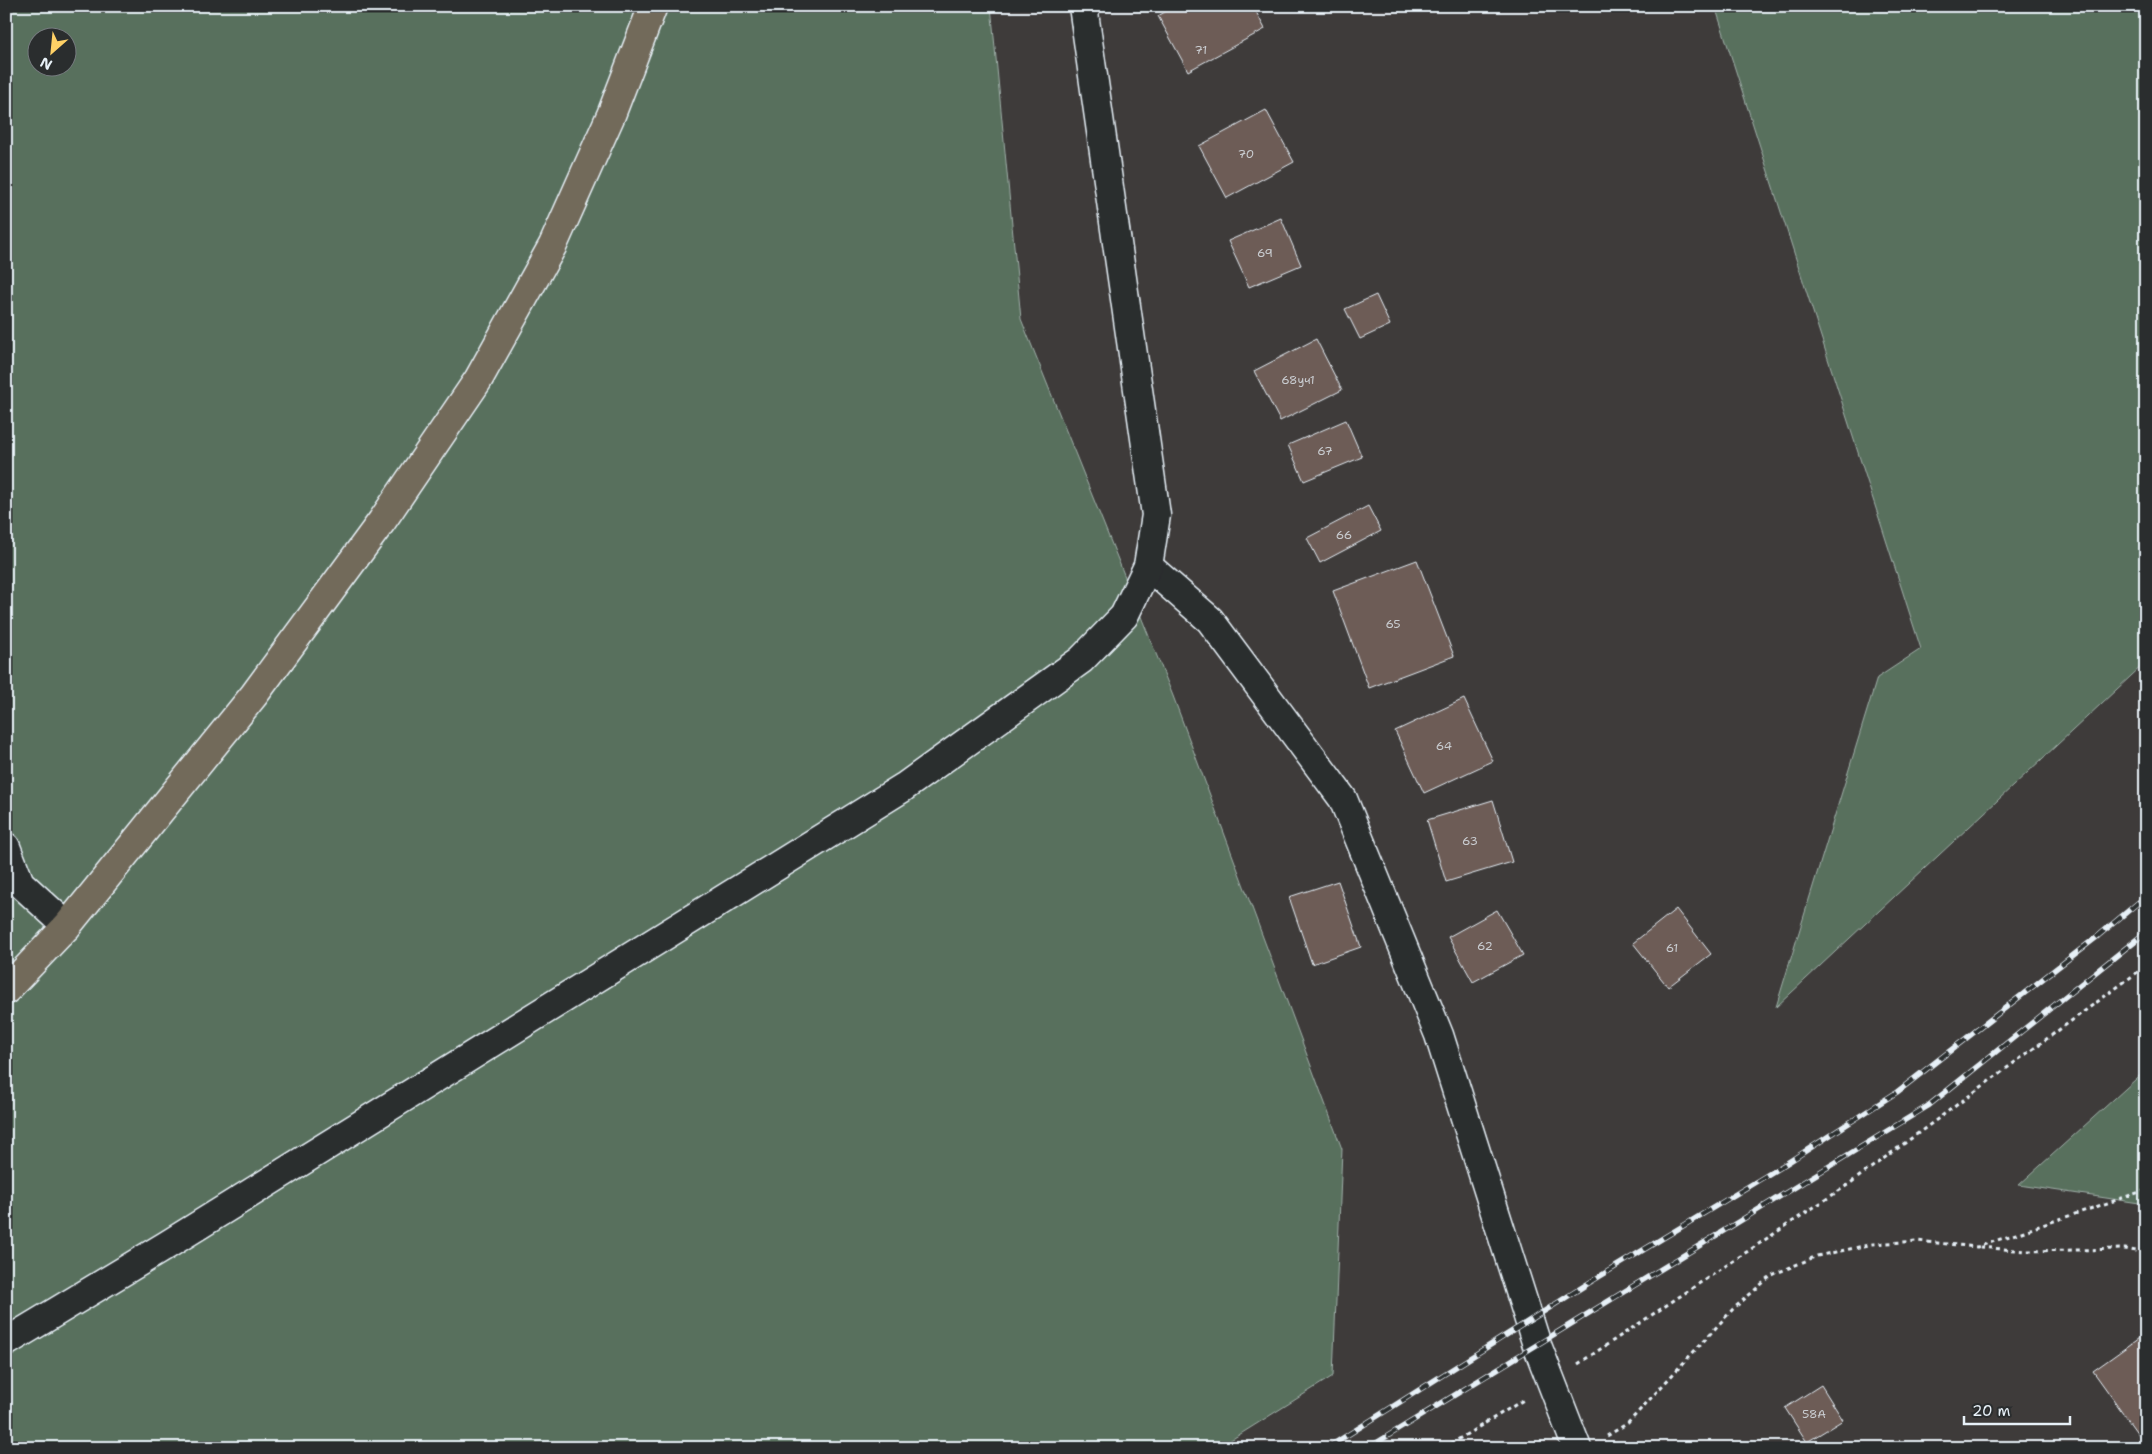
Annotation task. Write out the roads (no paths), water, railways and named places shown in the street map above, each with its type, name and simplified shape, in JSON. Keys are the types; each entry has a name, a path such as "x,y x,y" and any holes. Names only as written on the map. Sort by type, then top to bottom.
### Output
{"main road":[{"path":"6,990 67,926 254,695 382,521 478,380 553,245 611,114 653,6"}],"street":[{"path":"6,1342 167,1245 904,788 1081,660 1124,616 1148,566 1156,514 1083,6"},
{"path":"1148,566 1210,620 1343,799 1439,1035 1529,1321 1578,1448"},
{"path":"6,847 20,883 67,926"}],"railway":[{"path":"1327,1448 1592,1281 1787,1163 1897,1092 2098,936 2146,896"},
{"path":"1368,1448 1928,1106 2146,932"}]}
